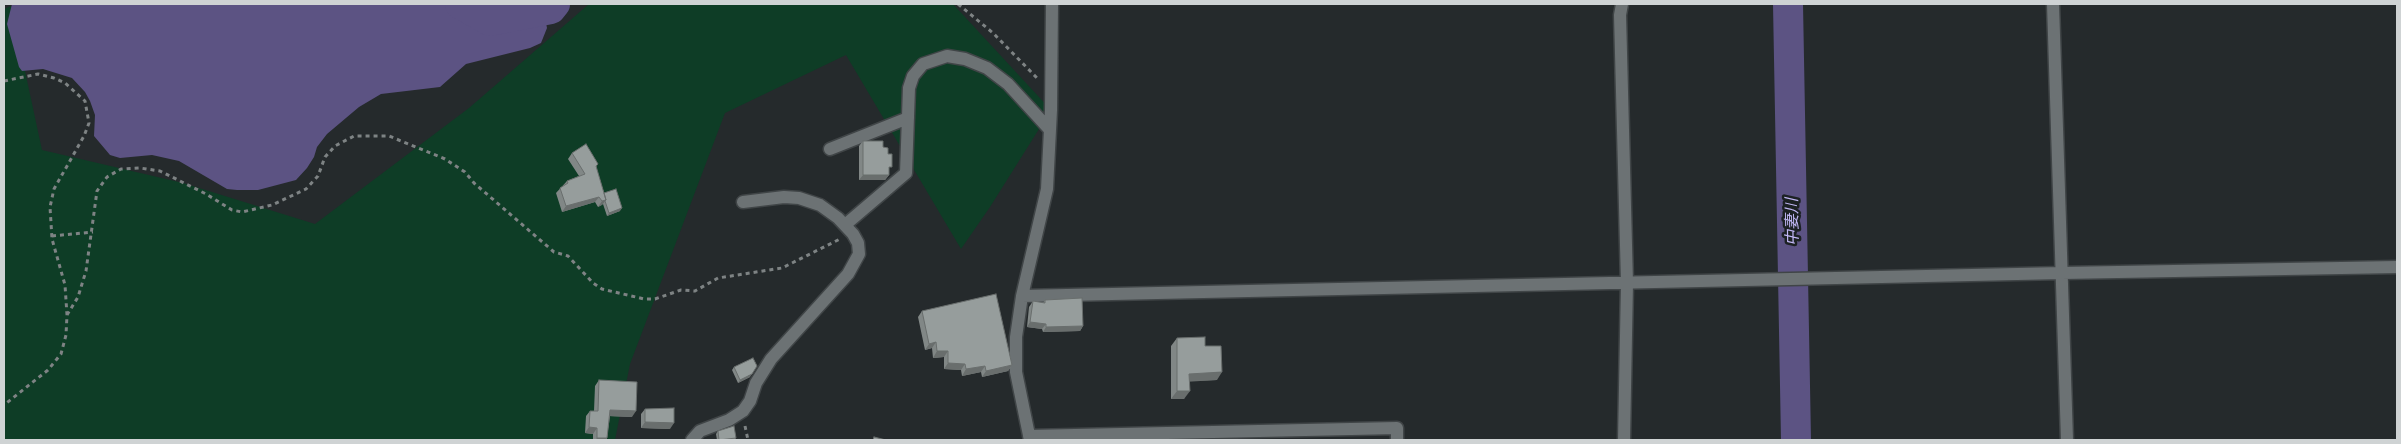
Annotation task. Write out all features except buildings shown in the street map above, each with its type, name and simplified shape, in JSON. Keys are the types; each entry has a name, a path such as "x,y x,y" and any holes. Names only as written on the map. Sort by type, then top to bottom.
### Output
{"street":[{"path":"1052,4 1047,189 1022,296 1016,337 1016,372 1030,438 1397,428 1397,440"},
{"path":"1622,4 1620,15 1627,283 1624,440"},
{"path":"2054,4 2067,440"},
{"path":"847,227 906,173 909,88 912,76 923,64 947,56 965,59 987,68 1008,84 1050,130"},
{"path":"830,149 908,118"},
{"path":"692,440 700,431 729,420 743,411 750,401 756,383 771,359 848,274 859,254 858,243 847,227 820,205 800,198 743,202"},
{"path":"1022,296 2062,273 2397,268"}],"path":[{"path":"958,4 993,34 1051,92"},
{"path":"4,81 38,74 65,83 85,101 88,123 84,136 51,196 50,221 52,236 65,284 67,315 66,335 61,354 48,370 4,405"},
{"path":"67,315 78,297 86,271 93,232 97,190 107,177 121,169 140,168 160,171 206,194 232,210 242,212 272,205 306,189 318,176 326,157 335,146 354,136 389,136 444,159 465,172 474,183 554,252 568,256 602,289 644,299 655,299 681,290 696,291 718,278 782,268 838,241 847,227"},
{"path":"52,236 93,232"}],"green space":[{"path":"589,4 953,4 1051,110 990,207 961,249 846,55 725,113 630,364 615,440 4,440 4,9 11,6 42,150 183,183 315,224 469,108"}],"shaded area":[{"path":"12,4 528,4 545,18 547,28 541,43 530,48 466,64 440,87 381,94 359,107 327,134 317,147 314,157 307,168 296,180 258,190 237,190 227,189 179,161 152,155 120,158 110,155 94,136 95,115 90,101 85,92 72,78 43,69 22,71 19,67 7,24"}],"waterway":[{"name":"中妻川","path":"460,4 490,21 551,9 555,4"},
{"name":"中妻川","path":"1788,4 1796,440"}]}
